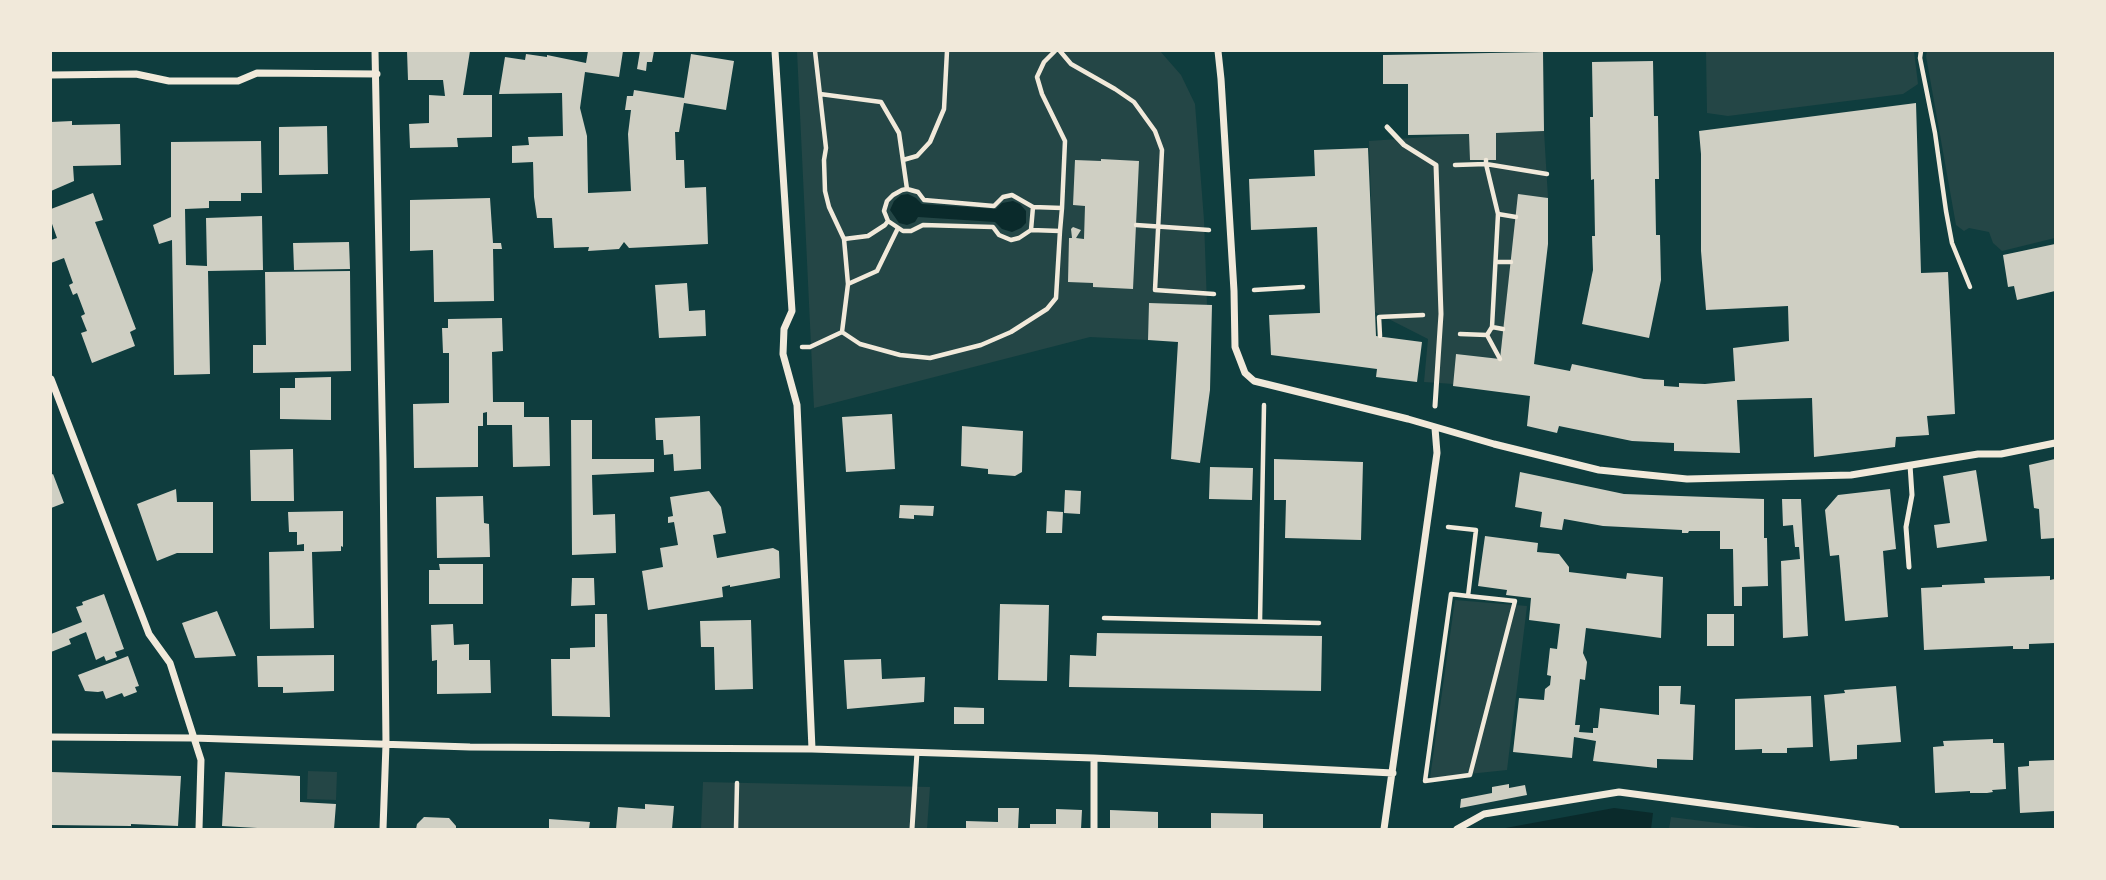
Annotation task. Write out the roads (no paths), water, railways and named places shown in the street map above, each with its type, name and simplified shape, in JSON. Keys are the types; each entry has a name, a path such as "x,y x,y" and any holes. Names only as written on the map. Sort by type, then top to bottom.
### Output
{"street":[{"path":"375,51 386,744 383,829"},
{"path":"775,51 792,311 785,329 783,354 797,405 812,749"},
{"path":"1218,51 1234,291 1234,348 1245,373 1254,381 1599,470 1687,479 1851,475 1978,454 2001,454 2055,443"},
{"path":"51,75 136,74 169,81 238,81 257,73 377,74"},
{"path":"51,379 149,634 170,663 201,760 199,829"},
{"path":"1384,829 1437,453 1435,428"},
{"path":"51,737 812,749 1094,758 1393,773"},
{"path":"1094,758 1094,829"},
{"path":"1457,829 1484,814 1619,792 1896,829"}],"lane":[{"path":"1387,127 1404,145 1436,165 1441,314 1435,407"},
{"path":"1909,567 1906,527 1912,495 1910,465"},
{"path":"912,829 917,752"}]}
